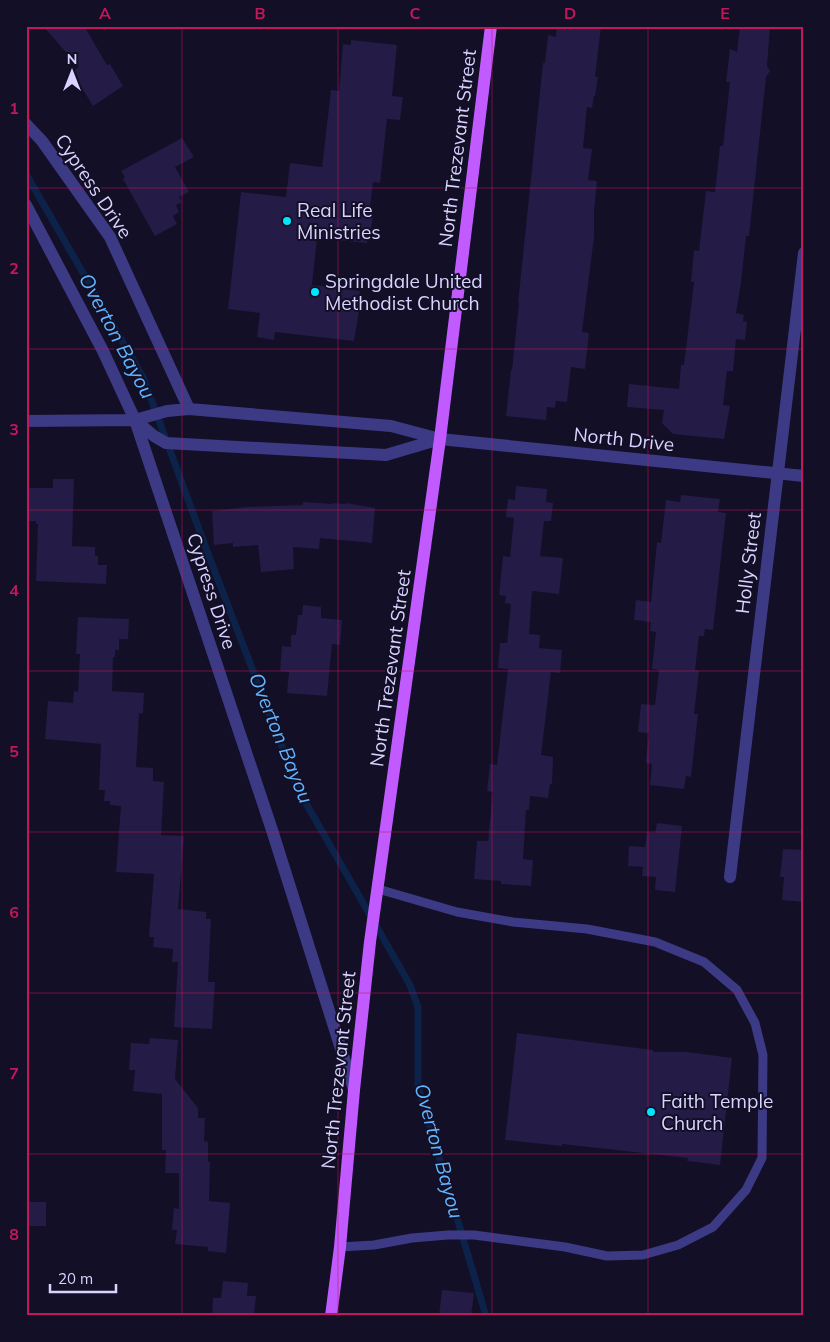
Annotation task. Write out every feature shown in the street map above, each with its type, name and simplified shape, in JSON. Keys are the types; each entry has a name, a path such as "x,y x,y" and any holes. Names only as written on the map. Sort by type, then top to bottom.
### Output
{"main road":[{"name":"North Trezevant Street","path":"331,1316 340,1247 370,942 440,439 491,26"}],"street":[{"name":"Cypress Drive","path":"26,124 42,141 110,237 189,409"},
{"name":"Cypress Drive","path":"26,205 103,352 141,418 354,1090"},
{"name":"Holly Street","path":"730,877 804,253"},
{"name":"North Drive","path":"26,421 141,418 167,411 189,409 391,426 440,439 804,476"},
{"name":"North Drive","path":"141,418 154,436 166,442 178,443 386,455 440,439"}],"lane":[{"path":"340,1247 374,1245 448,1234 474,1234 565,1247 607,1256 643,1255 678,1245 713,1227 746,1190 762,1158 763,1055 755,1022 737,990 704,962 654,942 587,929 513,922 457,912 378,889"}],"building":[{"path":"43,26 84,26 107,65 110,64 123,86 93,106 72,72 79,67"},
{"path":"557,26 601,26 595,77 598,77 592,108 587,107 583,148 592,149 588,180 597,181 594,237 582,332 589,333 585,369 571,367 567,402 556,401 555,408 547,407 546,420 506,416 543,63 545,63 548,35 556,37"},
{"path":"740,26 770,26 767,66 770,71 766,77 749,236 746,236 736,313 744,315 743,321 747,322 745,340 736,339 733,371 727,371 723,405 730,406 724,439 673,434 662,423 664,410 627,407 629,384 679,389 681,365 684,365 694,282 691,282 694,250 699,251 706,191 715,192 720,146 723,146 730,82 726,82 730,49 737,52"},
{"path":"351,40 397,45 392,96 403,97 400,120 387,119 380,183 373,182 369,216 373,216 370,236 367,236 367,243 317,238 312,285 360,291 358,304 360,305 354,341 275,332 274,340 257,337 260,313 228,309 241,192 286,197 290,163 322,167 331,90 339,91 343,44 351,45"},
{"path":"182,138 194,157 175,167 189,192 179,197 182,202 176,205 179,212 173,216 177,224 155,236 123,179 125,177 121,171"},
{"path":"53,479 74,479 72,546 95,547 98,565 107,565 106,584 36,581 38,524 36,524 36,521 26,521 26,488 53,488"},
{"path":"516,486 547,489 546,502 553,503 551,521 544,521 540,556 563,558 559,594 532,591 529,634 540,635 539,648 562,650 560,673 551,672 541,755 553,757 552,784 550,784 548,798 530,796 529,810 526,810 523,859 533,860 531,886 501,884 501,881 474,879 477,841 488,841 493,792 487,791 490,764 497,765 508,669 498,668 500,643 507,643 511,604 505,603 506,596 499,595 503,556 510,557 514,518 506,517 508,499 515,500"},
{"path":"681,495 720,499 718,512 726,513 713,630 705,629 704,636 699,636 695,670 699,671 694,714 698,714 691,777 686,776 684,789 650,785 652,764 646,763 649,733 638,732 641,704 655,705 659,670 652,669 656,632 650,631 651,622 634,620 636,600 651,602 657,542 661,543 666,500 680,502"},
{"path":"303,502 346,503 375,508 372,543 320,538 319,549 293,547 294,569 261,572 258,545 233,547 233,543 214,545 212,511 246,507 303,505"},
{"path":"303,605 321,607 321,618 342,620 340,645 332,644 327,696 287,693 289,672 280,671 282,646 291,647 291,635 296,635 298,615 302,615"},
{"path":"78,617 129,619 128,639 119,639 119,650 115,650 115,657 113,657 112,691 144,693 143,714 139,713 136,767 153,768 153,781 164,782 161,835 184,836 178,909 206,912 206,919 211,919 208,982 215,982 212,1029 174,1027 178,962 172,962 173,949 153,947 154,937 149,937 154,874 116,872 121,806 110,805 110,801 104,801 105,790 99,790 101,744 45,739 48,701 73,703 74,691 78,692 80,654 76,654"},
{"path":"657,823 682,826 675,892 655,890 656,877 642,876 643,867 628,866 629,846 645,847 647,832 655,833"},
{"path":"783,849 804,850 804,902 782,900 784,877 780,877"},
{"path":"517,1033 653,1050 653,1052 687,1052 732,1058 720,1165 687,1161 688,1158 562,1144 562,1146 505,1140"},
{"path":"150,1038 178,1040 175,1079 198,1108 198,1118 205,1118 204,1141 208,1142 208,1162 210,1162 209,1201 230,1203 226,1253 208,1251 208,1247 175,1244 177,1230 172,1230 174,1208 179,1209 179,1173 165,1173 166,1150 162,1150 162,1094 133,1091 135,1070 129,1070 131,1043 149,1044"},
{"path":"26,1202 46,1202 46,1226 26,1226"},
{"path":"223,1281 248,1283 247,1296 256,1296 254,1316 212,1316 213,1298 221,1298"},
{"path":"442,1290 474,1293 471,1316 439,1316"}],"waterway":[{"name":"Overton Bayou","path":"26,174 143,377 299,791 410,985 418,1007 418,1086 486,1316"}],"place":[{"name":"Real Life Ministries","path":"287,221"},
{"name":"Springdale United Methodist Church","path":"315,292"},
{"name":"Faith Temple Church","path":"651,1112"}]}
